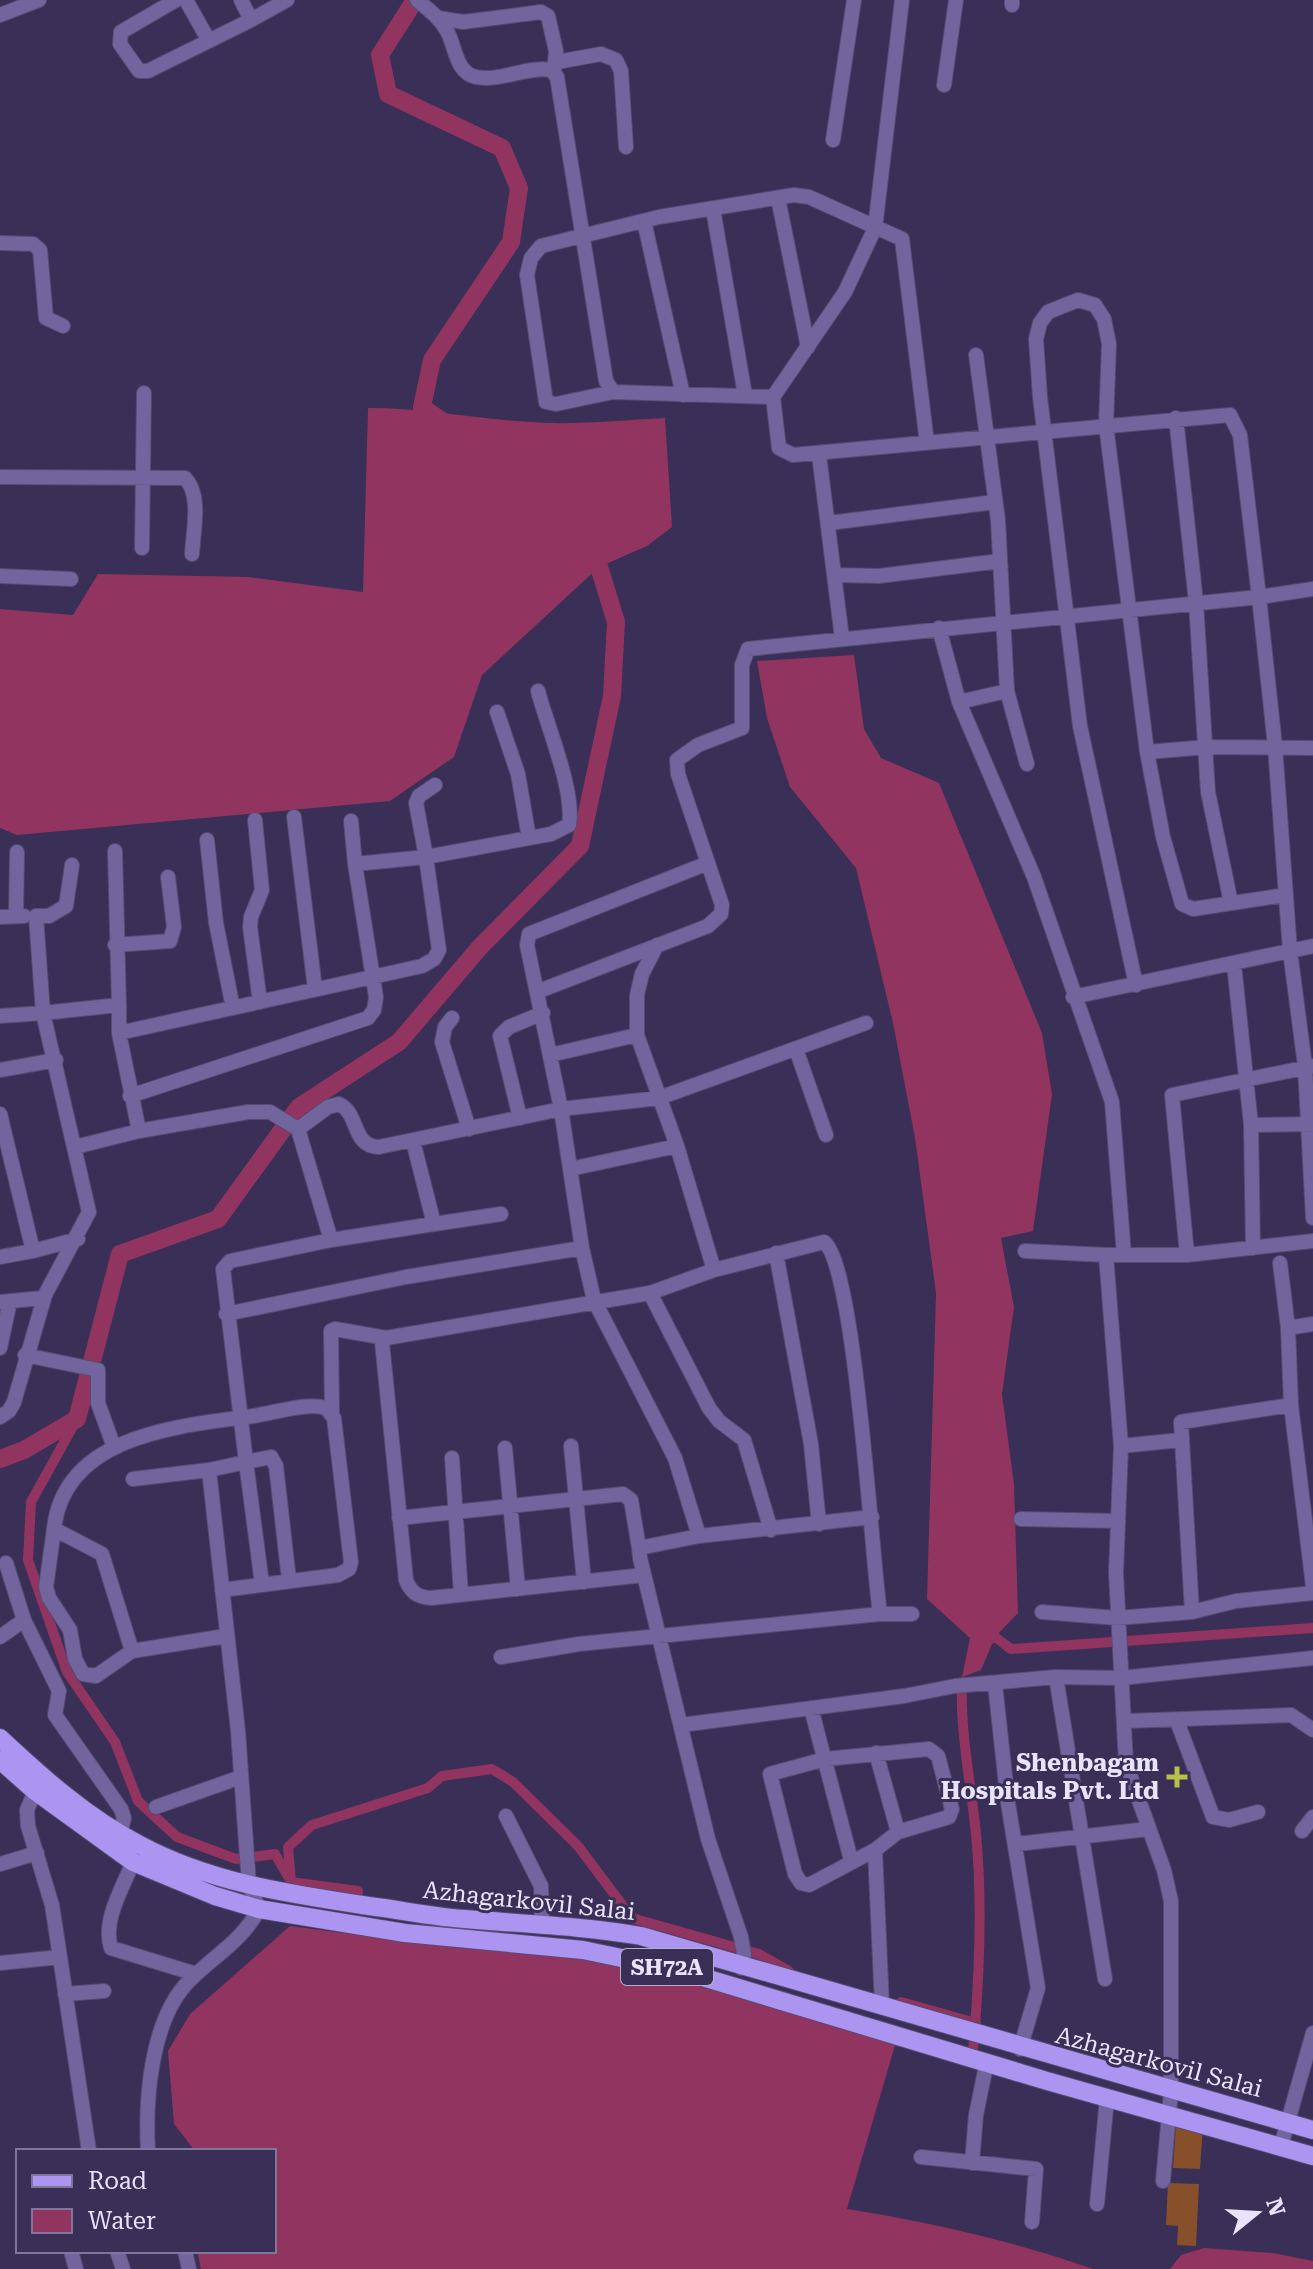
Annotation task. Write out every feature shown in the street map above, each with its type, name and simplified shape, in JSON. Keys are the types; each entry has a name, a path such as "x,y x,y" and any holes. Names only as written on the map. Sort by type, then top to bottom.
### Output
{"main road":[{"name":"Azhagarkovil Salai","path":"0,1738 39,1784 133,1862 215,1896 259,1909 405,1933 583,1950 665,1967 1313,2156"},
{"name":"Azhagarkovil Salai","path":"0,1760 120,1834 182,1864 248,1876 357,1904 462,1919 542,1924 641,1936 881,1999 1020,2049 1313,2130"}],"street":[{"path":"10,8 39,0"},
{"path":"176,0 121,32 120,44 135,68 148,71 287,0"},
{"path":"186,0 209,41"},
{"path":"241,0 251,20"},
{"path":"833,140 854,0"},
{"path":"902,0 875,228 845,292 773,397 779,448 793,455 819,455 1176,418 1223,414 1235,419 1275,746 1290,951 1309,1066 1313,1218"},
{"path":"944,85 956,0"},
{"path":"421,4 438,18 450,38 456,59 476,77 555,67 601,54 616,60 621,71 626,147"},
{"path":"438,18 473,21 552,9 555,67 585,235 606,381 613,392"},
{"path":"773,397 613,392 556,404 546,402 527,275 531,258 550,241 778,198 809,197 875,228 894,233 902,239 905,250 927,443"},
{"path":"778,198 808,347"},
{"path":"713,209 745,395"},
{"path":"644,221 683,395"},
{"path":"0,243 33,244 40,250 46,318 63,326"},
{"path":"1136,985 1080,726 1043,430 1036,339 1040,323 1048,312 1078,300 1095,305 1104,319 1109,344 1106,425 1147,752 1163,837 1182,904 1193,909 1285,895"},
{"path":"976,355 995,502 1007,691 1027,764"},
{"path":"142,548 144,393"},
{"path":"1176,418 1196,602 1208,792 1231,903"},
{"path":"819,455 842,638"},
{"path":"0,477 177,476 191,483 194,499 192,554"},
{"path":"829,523 995,502"},
{"path":"836,575 879,576 1000,561"},
{"path":"0,576 71,579"},
{"path":"539,991 708,926 721,914 722,905 678,774 677,760 698,745 742,728 742,665 748,649 939,628 1130,612 1313,589"},
{"path":"939,628 959,702 1034,877 1073,997 1112,1102 1124,1255"},
{"path":"355,864 426,857 529,838 563,830 569,825 571,814 538,691"},
{"path":"959,702 1007,691"},
{"path":"497,712 518,774 529,838"},
{"path":"1147,752 1207,747 1313,748"},
{"path":"119,1033 422,966 434,959 439,950 416,803 419,796 435,785"},
{"path":"294,817 315,989"},
{"path":"255,820 262,890 250,927 260,1002"},
{"path":"130,1096 368,1018 374,1010 376,997 351,821"},
{"path":"207,840 216,923 233,1008"},
{"path":"115,851 119,1033 139,1131"},
{"path":"16,916 17,852"},
{"path":"699,1536 675,1458 594,1300 582,1248 539,991 527,945 529,934 708,863"},
{"path":"0,917 49,916 66,906 72,865"},
{"path":"115,945 170,941 174,927 168,877"},
{"path":"0,1417 9,1411 14,1402 43,1298 78,1239 89,1212 43,1013 36,916"},
{"path":"657,945 642,974 637,995 637,1035 677,1146 714,1270"},
{"path":"1073,997 1313,946"},
{"path":"1234,964 1251,1125 1253,1248"},
{"path":"0,1016 119,1005"},
{"path":"520,1118 500,1036 509,1027 543,1013"},
{"path":"452,1018 445,1027 442,1042 469,1129"},
{"path":"75,1147 139,1131 248,1112 291,1123 339,1104 346,1107 361,1141 368,1147 413,1141 561,1109 659,1098 866,1023"},
{"path":"550,1055 637,1035"},
{"path":"796,1049 826,1135"},
{"path":"0,1070 56,1060"},
{"path":"1187,1255 1172,1095 1309,1066"},
{"path":"1,1120 33,1251"},
{"path":"291,1123 331,1240"},
{"path":"1251,1125 1310,1125"},
{"path":"413,1141 434,1224"},
{"path":"570,1169 677,1146"},
{"path":"262,1584 222,1279 226,1264 331,1240 501,1214"},
{"path":"0,1257 78,1239"},
{"path":"222,1590 338,1575 349,1569 351,1562 332,1413 331,1331 339,1329 386,1338 594,1300 650,1293 714,1270 818,1241 828,1244 833,1253 858,1390 880,1614"},
{"path":"1025,1251 1187,1255 1313,1241"},
{"path":"226,1314 406,1277 582,1248"},
{"path":"776,1253 809,1430 819,1524"},
{"path":"1106,1255 1121,1446 1117,1618 1127,1721 1126,1764 1164,1870 1171,1901 1171,2091 1163,2181"},
{"path":"1280,1263 1288,1328 1291,1405 1313,1586"},
{"path":"650,1293 709,1408 719,1421 744,1440 771,1530"},
{"path":"0,1348 5,1301 43,1298"},
{"path":"1288,1328 1313,1324"},
{"path":"386,1338 381,1353 406,1580 410,1590 420,1597 431,1598 644,1575"},
{"path":"25,1355 86,1366 99,1375 100,1413 114,1447"},
{"path":"1192,1612 1181,1422 1189,1418 1291,1405"},
{"path":"226,1636 132,1651 96,1676 83,1674 70,1630 46,1587 47,1562 59,1508 70,1485 114,1447 186,1423 322,1406 332,1413"},
{"path":"1121,1446 1180,1440"},
{"path":"571,1446 584,1582"},
{"path":"505,1448 518,1589"},
{"path":"133,1479 209,1470 271,1457 275,1460 289,1580"},
{"path":"452,1458 461,1595"},
{"path":"148,2149 147,2124 159,2026 172,2001 196,1974 233,1943 259,1909 248,1876 241,1777 209,1470"},
{"path":"399,1518 629,1496 644,1575 708,1839 741,1937 742,1961"},
{"path":"639,1548 699,1536 872,1517"},
{"path":"1021,1519 1118,1521"},
{"path":"54,1529 102,1554 132,1651"},
{"path":"6,1563 24,1620 59,1691 54,1710 59,1725 123,1813 120,1834"},
{"path":"1042,1612 1117,1618 1192,1612 1236,1601 1313,1593"},
{"path":"501,1657 659,1635 880,1614 912,1614"},
{"path":"0,1637 24,1620"},
{"path":"681,1725 963,1686 1056,1677 1121,1678 1313,1658"},
{"path":"1056,1677 1105,1979"},
{"path":"995,1684 1008,1803 1038,1988 1020,2049"},
{"path":"811,1708 851,1860"},
{"path":"1127,1721 1291,1715 1313,1730"},
{"path":"1177,1721 1213,1817 1229,1820 1258,1812"},
{"path":"929,1749 938,1756 951,1814 944,1820 898,1832 875,1850 851,1860 809,1885 801,1883 795,1874 770,1774 825,1759 876,1753 929,1749"},
{"path":"876,1753 898,1832"},
{"path":"156,1807 241,1777"},
{"path":"39,1784 27,1810 52,1905 89,2149"},
{"path":"506,1816 541,1886 542,1924"},
{"path":"1302,1831 1313,1817"},
{"path":"1017,1844 1083,1834 1148,1829"},
{"path":"875,1850 881,1999"},
{"path":"0,1864 37,1853"},
{"path":"133,1862 114,1907 108,1940 111,1948 196,1974"},
{"path":"0,1963 60,1957"},
{"path":"65,1994 104,1991"},
{"path":"1281,2146 1313,2033"},
{"path":"972,2163 977,2058"},
{"path":"1097,2204 1107,2098"},
{"path":"921,2157 1036,2169 1032,2222"}],"shaded area":[{"path":"1176,2124 1203,2126 1200,2169 1173,2168"},
{"path":"1168,2183 1199,2184 1196,2246 1177,2245 1178,2226 1166,2225"}],"water":[{"path":"368,408 547,423 665,418 672,527 647,546 599,567 482,675 454,757 390,801 17,835 0,828 0,609 73,615 98,574 249,577 363,592"},
{"path":"854,655 864,729 881,758 939,783 1042,1033 1052,1094 1033,1231 1001,1238 1014,1307 1002,1394 1014,1484 1018,1613 995,1637 981,1670 962,1677 970,1638 927,1599 936,1293 915,1138 893,1023 856,868 790,787 767,718 757,661"},
{"path":"290,1926 460,1948 591,1958 672,1974 896,2042 847,2209 971,2233 1093,2269 201,2269 197,2253 276,2253 276,2149 193,2149 174,2124 168,2051 190,2014"},
{"path":"1204,2248 1273,2253 1313,2261 1313,2269 1170,2269 1181,2255"}],"waterway":[{"path":"415,0 380,55 388,94 502,148 519,188 511,242 432,360 422,407 442,421"},
{"path":"0,1459 24,1450 77,1419 120,1254 218,1219 299,1107 399,1042 480,947 580,846 612,696 616,622 596,557 587,548"},
{"path":"77,1419 31,1502 28,1560 67,1672 115,1742 138,1801 177,1837 236,1859 275,1854 289,1878"},
{"path":"985,1641 995,1637 1011,1649 1313,1628"},
{"path":"962,1682 980,1918 972,2061"},
{"path":"356,1906 358,1891 291,1882 288,1847 312,1825 428,1788 442,1776 492,1769 513,1782 578,1846 632,1918 759,1954 789,1971"},
{"path":"901,2002 976,2023"}],"place":[{"name":"Shenbagam Hospitals Pvt. Ltd","path":"1177,1777"}]}
